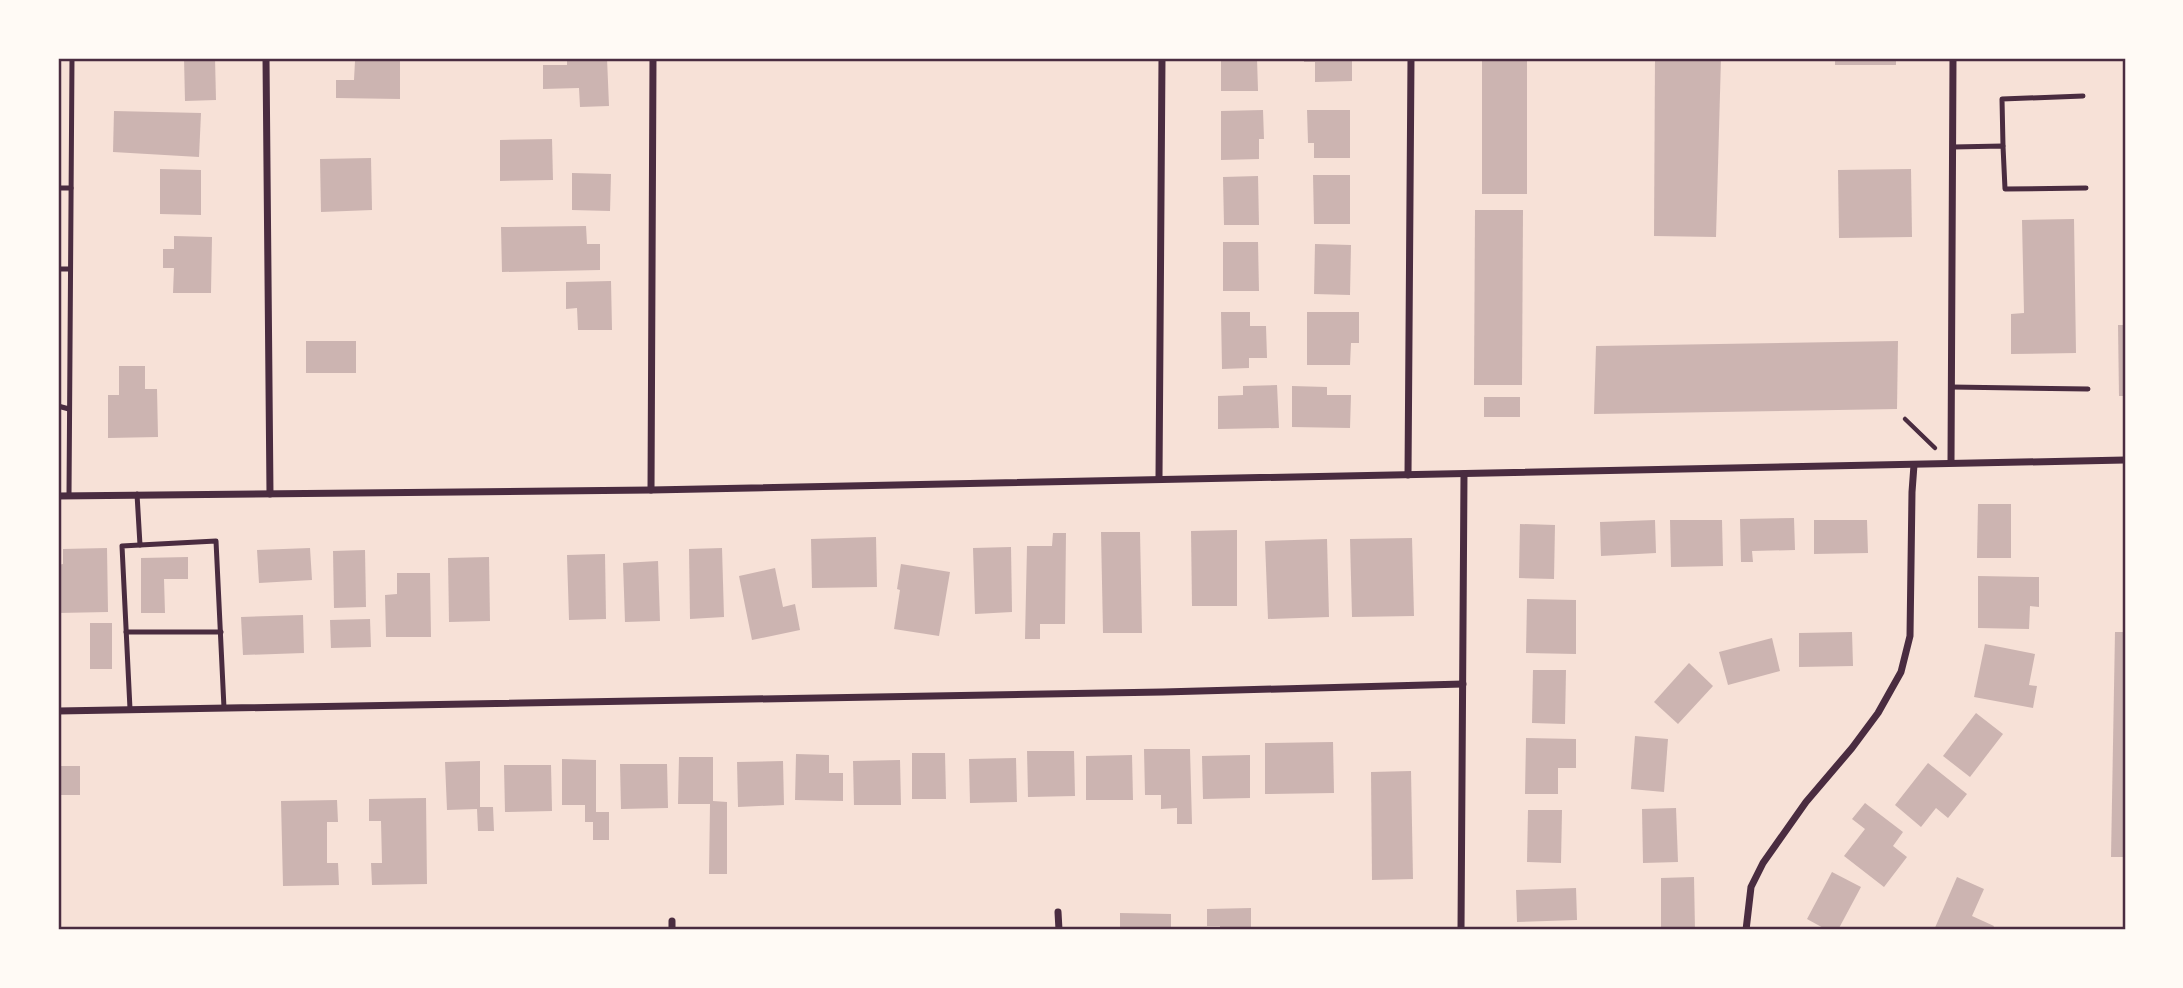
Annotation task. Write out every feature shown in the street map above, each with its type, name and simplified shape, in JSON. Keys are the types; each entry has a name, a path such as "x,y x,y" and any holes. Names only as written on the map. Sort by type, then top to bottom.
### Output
{"street":[{"path":"266,58 270,494"},
{"path":"651,490 653,58"},
{"path":"1159,478 1162,58"},
{"path":"1408,475 1411,58"},
{"path":"1951,462 1953,58"},
{"path":"58,496 651,490 2125,460"},
{"path":"1746,930 1751,887 1763,863 1806,802 1871,722 1901,672 1910,636 1914,465"},
{"path":"1461,930 1464,474"},
{"path":"58,711 1464,684"},
{"path":"1058,912 1059,930"},
{"path":"672,930 673,921"}],"lane":[{"path":"69,495 72,58"},
{"path":"2083,96 2002,99 2003,146 2005,189 2086,188"},
{"path":"1953,147 2003,146"},
{"path":"58,188 71,188"},
{"path":"58,269 70,269"},
{"path":"1951,387 2088,389"},
{"path":"58,406 69,409"},
{"path":"137,494 140,545"},
{"path":"130,709 122,546 216,541 224,708"},
{"path":"126,632 220,632"},
{"path":"587,930 602,930"}],"path":[{"path":"1905,419 1951,462"}],"building":[{"path":"184,58 215,58 216,100 185,101"},
{"path":"372,58 400,58 400,99 336,98 336,80 354,80 355,61 372,61"},
{"path":"567,58 607,58 609,106 580,107 579,88 543,89 543,65 567,65"},
{"path":"1221,58 1257,58 1258,91 1221,91"},
{"path":"1304,58 1352,58 1352,81 1315,82 1315,62 1304,62"},
{"path":"1482,58 1527,58 1527,194 1482,194"},
{"path":"1655,58 1721,58 1716,237 1654,236"},
{"path":"1835,58 1896,58 1896,65 1835,65"},
{"path":"1263,110 1264,139 1259,139 1259,159 1221,160 1221,111"},
{"path":"1307,110 1350,110 1350,158 1314,158 1314,143 1308,143"},
{"path":"114,111 201,113 199,157 113,152"},
{"path":"552,139 553,180 500,181 500,140"},
{"path":"371,158 372,210 321,212 320,159"},
{"path":"160,169 201,170 201,215 160,214"},
{"path":"1911,169 1912,237 1839,238 1838,170"},
{"path":"572,173 611,174 610,211 572,210"},
{"path":"1313,175 1350,175 1350,224 1314,224"},
{"path":"1258,176 1259,225 1224,225 1223,177"},
{"path":"1475,210 1523,210 1522,385 1474,385"},
{"path":"2074,219 2076,353 2011,354 2011,314 2024,313 2022,220"},
{"path":"586,226 587,244 600,244 600,270 502,272 501,227"},
{"path":"174,236 212,237 211,293 173,293 174,268 163,268 163,249 174,249"},
{"path":"1223,242 1258,242 1259,291 1223,291"},
{"path":"1315,244 1351,245 1350,295 1314,294"},
{"path":"611,281 612,330 578,330 577,308 566,309 566,282"},
{"path":"1221,312 1250,312 1250,326 1266,326 1267,358 1249,358 1249,368 1222,369"},
{"path":"1307,312 1359,312 1359,343 1351,343 1350,365 1307,365"},
{"path":"2118,325 2125,325 2125,396 2119,396"},
{"path":"306,341 356,341 356,373 306,373"},
{"path":"1898,341 1897,409 1594,414 1596,346"},
{"path":"119,366 145,366 145,389 157,389 158,437 108,438 108,395 119,395"},
{"path":"1277,385 1279,428 1218,429 1218,396 1243,395 1243,386"},
{"path":"1292,386 1327,387 1327,395 1351,395 1350,428 1292,427"},
{"path":"1484,397 1520,397 1520,417 1484,417"},
{"path":"1978,504 2011,504 2011,558 1977,558"},
{"path":"1794,518 1795,550 1752,551 1753,562 1741,562 1740,519"},
{"path":"1655,520 1656,553 1601,556 1600,522"},
{"path":"1670,520 1722,520 1723,566 1671,567"},
{"path":"1814,520 1867,520 1868,553 1814,554"},
{"path":"1520,524 1555,525 1554,579 1519,578"},
{"path":"1237,530 1237,606 1192,606 1191,531"},
{"path":"1101,532 1140,532 1142,633 1103,633"},
{"path":"1053,533 1066,533 1065,624 1040,624 1040,639 1025,639 1027,546 1052,546"},
{"path":"876,537 877,587 812,588 811,539"},
{"path":"1412,538 1414,616 1352,617 1350,539"},
{"path":"1327,539 1329,617 1268,619 1265,541"},
{"path":"1011,547 1012,612 975,614 973,548"},
{"path":"107,548 108,612 58,613 58,565 63,564 63,549"},
{"path":"310,548 312,580 259,583 257,550"},
{"path":"722,548 724,617 690,619 689,549"},
{"path":"365,550 366,607 334,608 333,551"},
{"path":"605,554 606,619 569,620 567,555"},
{"path":"188,557 188,579 164,579 165,613 141,613 141,558"},
{"path":"489,557 490,621 449,622 448,558"},
{"path":"658,561 660,621 625,622 623,563"},
{"path":"901,564 950,572 939,636 894,629"},
{"path":"775,568 783,607 795,604 800,630 752,640 739,576"},
{"path":"397,573 430,573 431,637 386,637 385,595 397,594"},
{"path":"1978,576 2039,577 2039,607 2030,606 2029,629 1978,628"},
{"path":"1527,599 1576,600 1576,654 1526,653"},
{"path":"303,615 304,653 243,655 241,617"},
{"path":"370,619 371,647 331,648 330,620"},
{"path":"90,623 112,623 112,669 90,669"},
{"path":"1852,632 1853,666 1799,667 1799,633"},
{"path":"2115,632 2125,632 2125,857 2111,857"},
{"path":"1772,638 1780,671 1728,685 1719,652"},
{"path":"1985,644 2035,654 2029,685 2037,686 2033,708 1974,697"},
{"path":"1689,663 1713,686 1678,724 1654,702"},
{"path":"1533,670 1566,670 1565,724 1532,723"},
{"path":"1976,713 2003,734 1970,777 1943,756"},
{"path":"1635,736 1668,739 1664,792 1631,789"},
{"path":"1526,738 1576,739 1576,768 1558,768 1558,794 1525,794"},
{"path":"1333,742 1334,793 1265,794 1265,743"},
{"path":"1144,749 1190,749 1192,824 1177,824 1177,808 1161,809 1161,795 1145,795"},
{"path":"1027,751 1074,751 1075,796 1028,797"},
{"path":"912,753 945,753 946,799 912,799"},
{"path":"796,754 829,755 829,773 843,773 843,801 795,800"},
{"path":"1132,755 1133,800 1086,800 1086,756"},
{"path":"1250,755 1250,798 1203,799 1202,756"},
{"path":"679,757 713,757 713,801 727,802 727,874 709,874 710,804 678,804"},
{"path":"1016,758 1017,802 970,803 969,759"},
{"path":"562,759 596,760 596,812 609,812 609,840 593,840 593,822 585,822 585,805 562,805"},
{"path":"900,760 901,805 854,805 853,761"},
{"path":"480,761 480,807 493,807 494,831 478,831 477,809 447,810 445,762"},
{"path":"783,761 784,805 738,807 737,762"},
{"path":"1928,763 1967,794 1948,818 1936,808 1921,827 1895,805"},
{"path":"620,764 667,764 668,808 621,809"},
{"path":"504,765 551,765 552,811 505,812"},
{"path":"58,766 80,766 80,795 58,795"},
{"path":"1411,771 1413,879 1372,880 1371,772"},
{"path":"426,798 427,884 372,885 371,863 382,863 381,821 369,821 369,799"},
{"path":"337,800 338,822 327,822 327,863 338,863 339,885 283,886 281,801"},
{"path":"1865,803 1903,832 1893,846 1907,857 1884,887 1844,856 1865,829 1852,819"},
{"path":"1676,808 1678,862 1643,863 1642,809"},
{"path":"1528,810 1562,810 1561,863 1527,862"},
{"path":"1832,872 1861,887 1838,930 1827,930 1807,919"},
{"path":"1694,877 1695,930 1661,930 1661,878"},
{"path":"1957,877 1984,889 1972,916 1994,926 1992,930 1934,930"},
{"path":"1576,888 1577,920 1517,922 1516,890"},
{"path":"1251,908 1251,930 1220,930 1220,926 1207,926 1207,909"},
{"path":"1120,913 1171,914 1171,930 1120,930"}]}
